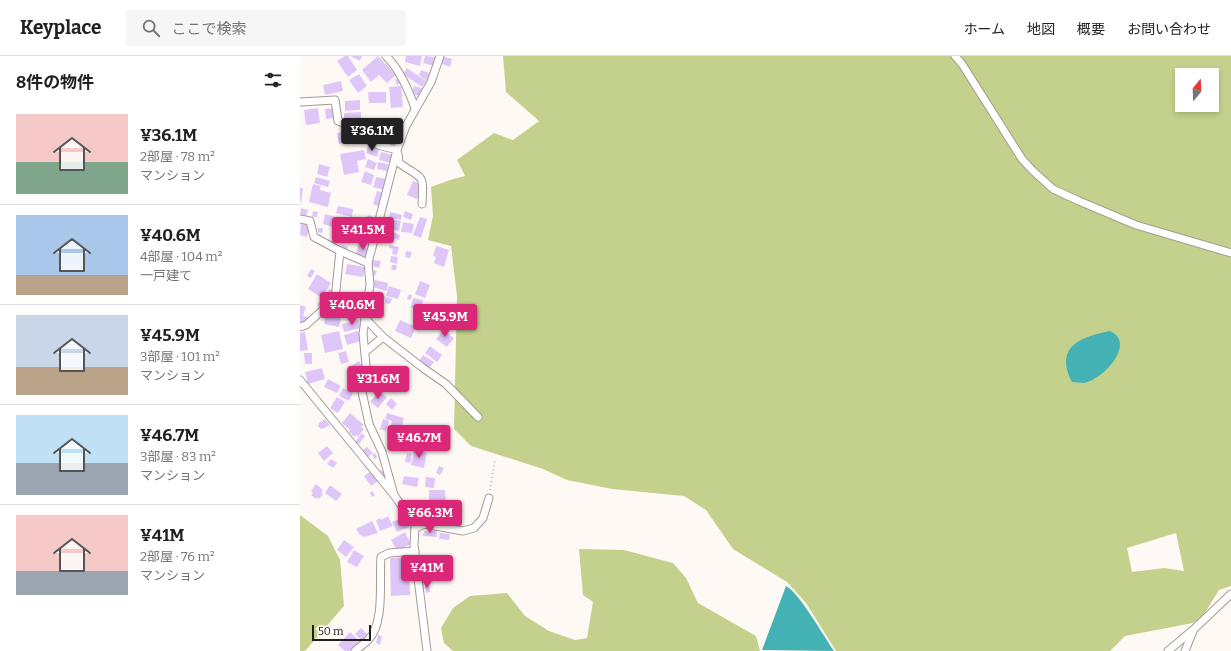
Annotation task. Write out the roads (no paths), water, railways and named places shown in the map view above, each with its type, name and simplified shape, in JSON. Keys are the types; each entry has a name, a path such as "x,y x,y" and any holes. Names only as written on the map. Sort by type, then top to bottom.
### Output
{"street":[{"path":"386,56 396,68 406,85 415,108"},
{"path":"394,495 382,452 369,424 361,387 366,365 363,334 370,284 368,263 397,150 415,108 431,82 440,56"},
{"path":"955,56 962,64 1022,159 1053,189 1136,225 1231,253"},
{"path":"300,102 335,100 338,121 360,128 378,145 397,150"},
{"path":"397,150 399,163 419,175 424,183 422,204"},
{"path":"300,219 310,221 314,237 340,251 368,263"},
{"path":"300,327 306,325 335,299 340,251"},
{"path":"365,318 383,337 446,384 478,417"},
{"path":"365,352 383,337"},
{"path":"300,380 394,495 416,528 414,546 427,651"},
{"path":"416,528 424,524 463,531 474,528 483,518 489,498"},
{"path":"355,651 370,639 376,628 381,595 381,557 389,553 415,551"},
{"path":"1168,651 1193,630 1231,594"},
{"path":"1185,651 1193,630"}],"water":[{"path":"1110,331 1117,337 1120,344 1119,352 1114,360 1108,368 1092,380 1084,383 1072,382 1067,370 1066,360 1068,352 1073,345 1089,336"},
{"path":"786,586 804,605 834,651 762,650"}]}
